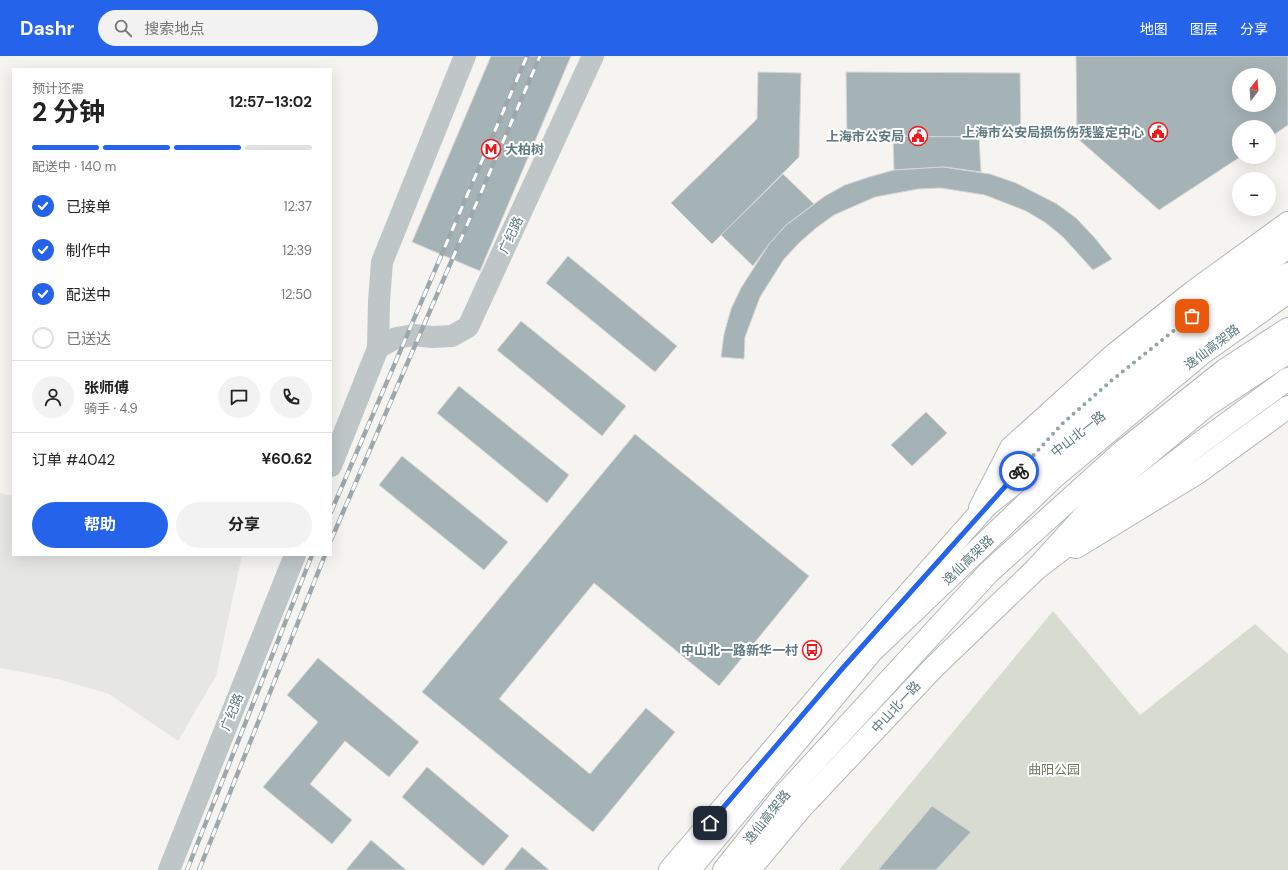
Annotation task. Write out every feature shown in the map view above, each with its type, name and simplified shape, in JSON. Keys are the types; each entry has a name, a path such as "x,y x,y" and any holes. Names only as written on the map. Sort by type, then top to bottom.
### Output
{"main road":[{"path":"973,521 1011,448 1115,354 1193,292 1288,223"},
{"path":"988,505 1063,423 1111,381 1192,316 1288,247"},
{"name":"中山北一路","path":"670,870 841,670 988,505 1233,311 1288,274"},
{"name":"逸仙高架路","path":"689,870 872,651 1054,478 1201,354 1288,292"},
{"name":"逸仙高架路","path":"724,870 783,796 989,572 1122,452 1225,370 1288,328"},
{"name":"中山北一路","path":"749,870 801,808 934,667 1036,569 1117,480 1206,406 1288,352"},
{"path":"1036,569 1199,444 1288,379"},
{"path":"1036,569 1098,535 1197,474 1288,407"}],"street":[{"path":"332,463 378,348 382,262 465,56"},
{"name":"广纪路","path":"378,348 396,338 414,335 432,337 452,336 468,327 593,56"},
{"name":"广纪路","path":"169,870 295,556"}],"shaded area":[{"path":"0,493 12,496 12,556 242,556 216,676 178,741 109,694 58,679 0,668"}],"green space":[{"name":"曲阳公园","path":"1053,611 1140,715 1255,624 1288,654 1288,870 839,870"}],"building":[{"name":"大柏树","path":"491,56 571,56 480,271 412,242"},
{"name":"上海市公安局损伤伤残鉴定中心","path":"1076,56 1288,56 1288,125 1276,133 1276,120 1232,120 1232,162 1159,210 1077,138"},
{"path":"758,72 801,73 799,157 712,244 671,203 757,119"},
{"path":"846,72 1020,73 1021,138 847,136"},
{"path":"893,136 979,137 981,172 944,167 894,170"},
{"path":"943,167 990,174 1016,183 1057,204 1076,218 1112,259 1093,270 1063,237 1046,223 1026,211 985,195 941,188 918,189 875,197 834,215 799,243 784,259 760,297 745,337 744,359 721,357 724,334 731,309 741,288 769,244 786,225 825,196 845,185 894,170"},
{"path":"783,174 814,204 786,225 769,244 753,266 721,235"},
{"path":"568,256 677,346 655,372 546,283"},
{"path":"521,321 626,406 602,436 497,350"},
{"path":"459,386 569,475 547,503 437,413"},
{"path":"926,412 947,433 912,466 891,445"},
{"path":"635,434 809,576 719,686 594,583 499,699 590,774 646,708 675,732 593,832 422,692"},
{"path":"402,456 508,542 484,570 379,485"},
{"path":"318,658 419,742 389,777 345,741 310,784 352,820 332,844 263,787 318,722 287,695"},
{"path":"427,767 509,836 483,866 402,797"},
{"path":"932,806 971,832 936,870 878,870"},
{"path":"371,840 406,870 346,870"},
{"path":"522,847 549,870 504,870"}],"railway":[{"path":"332,510 527,56"},
{"path":"332,538 540,56"},
{"path":"187,870 312,556"},
{"path":"199,870 325,556"}],"way so far":[{"path":"1019,471 1063,423 1111,381 1192,316"}],"place":[{"name":"上海市公安局损伤伤残鉴定中心","path":"1158,132"},
{"name":"上海市公安局","path":"918,136"},
{"name":"大柏树","path":"491,149"},
{"name":"中山北一路新华一村","path":"812,650"}],"route":[{"path":"710,823 841,670 1019,471"}]}
